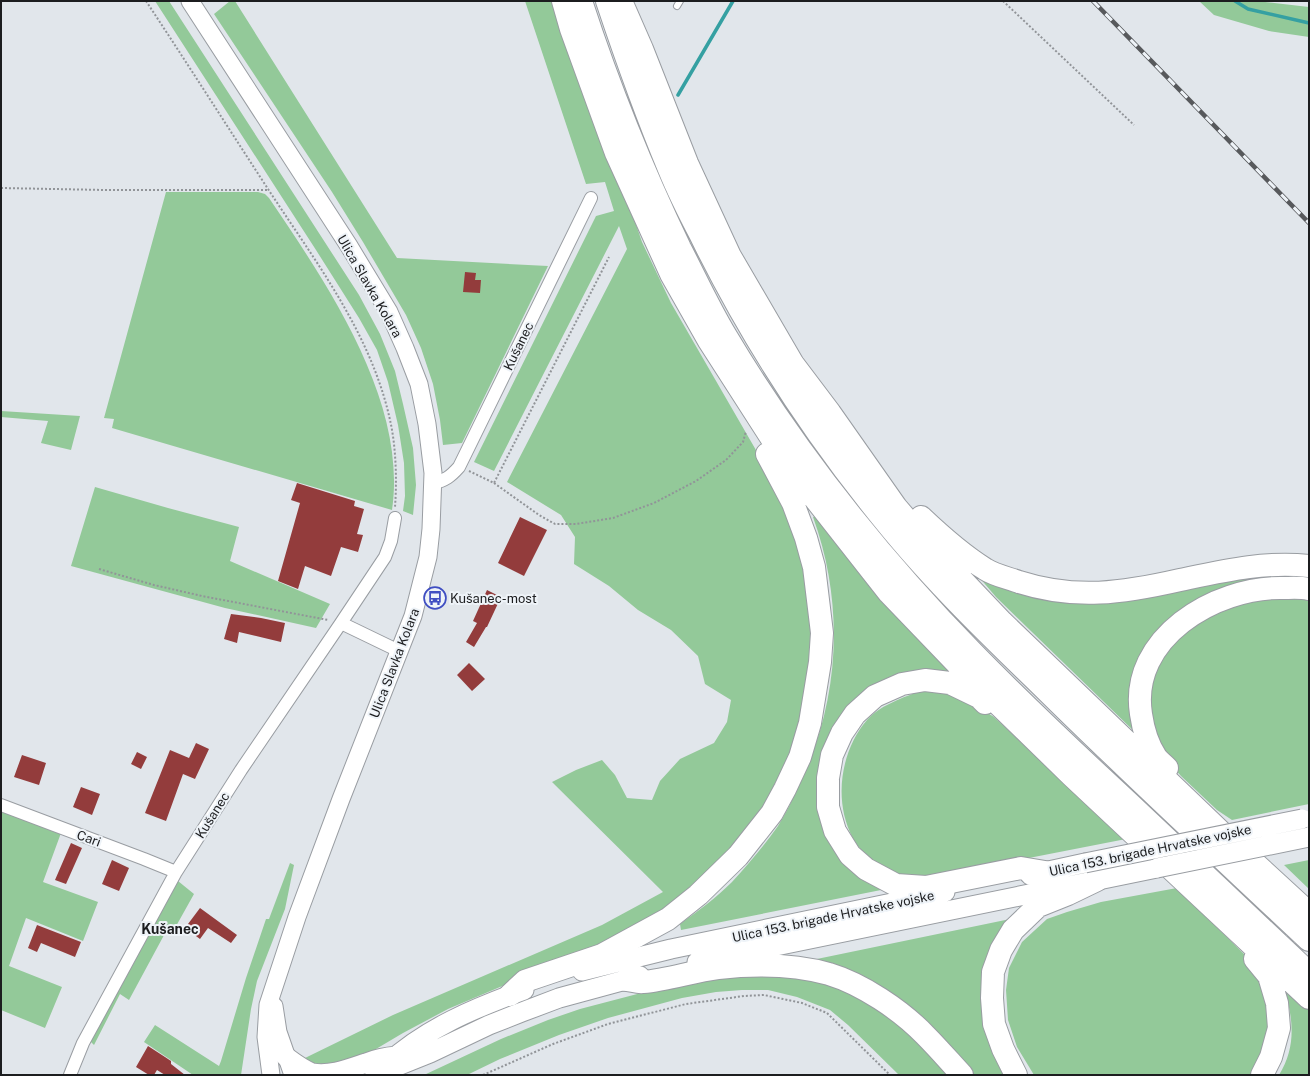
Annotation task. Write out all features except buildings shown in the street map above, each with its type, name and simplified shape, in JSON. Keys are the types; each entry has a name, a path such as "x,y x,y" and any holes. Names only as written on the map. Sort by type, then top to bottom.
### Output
{"highway":[{"path":"563,1 571,29 616,153 671,274 708,341 790,467 889,593 962,669 1072,776 1309,998"},
{"path":"581,1 630,134 657,200 724,333 754,380 812,463 856,522 890,562 972,652 1309,973"},
{"path":"606,1 649,120 670,172 715,264 749,326 774,367 824,441 884,520 920,562 989,635 1106,749 1309,940"},
{"path":"621,1 687,163 730,256 793,364 830,413 896,507 927,543 1002,622 1224,835 1309,914"},
{"path":"510,995 525,981 602,955 636,937 668,919 698,895 738,856 762,826 775,807 800,757 810,723 820,662 822,633 819,598 814,567 793,503 749,420 710,356 708,341"},
{"path":"830,413 843,422 860,440 916,513 953,547 986,570 1039,588 1072,593 1105,593 1140,588 1224,570 1289,564 1309,566"},
{"path":"1224,835 1217,818 1156,757 1143,728 1139,702 1142,680 1149,660 1164,638 1184,620 1210,604 1240,593 1270,588 1309,589"},
{"path":"1045,872 1021,868 926,887 896,885 866,869 850,855 835,831 828,807 828,778 832,755 842,733 855,714 875,696 902,684 925,680 950,683 979,697 1058,770 1072,776"},
{"path":"1016,1075 1003,1049 994,1024 992,998 993,972 1001,950 1013,930 1038,906 1068,894 1091,872"},
{"path":"1218,912 1223,928 1253,957 1269,976 1277,1003 1279,1028 1271,1058 1262,1075"},
{"path":"626,980 642,982 733,966 771,965 799,968 829,974 862,988 890,1005 925,1034 962,1075"}],"main road":[{"name":"Ulica Slavka Kolara","path":"190,1 328,214 388,312 405,348 418,384 427,424 431,451 433,483 428,557 413,616 338,807 297,917 268,1006 266,1037 271,1075"},
{"name":"Ulica 153. brigade Hrvatske vojske","path":"377,1074 430,1053 489,1025 559,998 679,965 1307,822"},
{"name":"Ulica 153. brigade Hrvatske vojske","path":"377,1074 397,1056 427,1033 445,1023 510,995 566,976 671,949 1045,872 1091,872"},
{"name":"Ulica Slavka Kolara","path":"273,990 278,1032 285,1056 293,1075"},
{"path":"285,1056 297,1065 311,1072 323,1075 335,1074 367,1062 397,1056"}],"street":[{"name":"Kušanec","path":"433,483 442,481 451,476 459,467 591,198"},
{"name":"Kušanec","path":"70,1075 83,1042 176,872 241,770 385,557 391,541 395,518"},
{"path":"341,623 399,651"},
{"name":"Cari","path":"1,805 176,872"}],"path":[{"path":"146,1 309,251 357,328 374,368 390,418 393,434 396,478 395,518"},
{"path":"1003,1 1134,125"},
{"path":"1,188 105,190 269,190"},
{"path":"494,483 609,257"},
{"path":"459,467 494,483 539,515 555,524 576,524 613,518 654,503 702,477 726,460 743,442 749,420"},
{"path":"99,569 154,585 202,596 341,623"},
{"path":"483,1075 553,1044 608,1024 686,1004 744,996 764,995 802,1003 827,1013 890,1075"}],"green space":[{"path":"155,1 169,1 359,295 380,334 395,371 413,448 416,485 413,515 403,511 405,496 404,463 398,425 388,382 377,350 359,318 316,250"},
{"path":"230,1 235,1 397,258 548,266 462,443 443,445 433,384 421,348 406,315 332,192 214,14"},
{"path":"525,1 559,1 642,242 671,303 796,522 817,618 795,755 731,858 644,926 448,1009 403,1033 349,1065 319,1066 305,1058 393,1015 602,925 663,892 552,782 576,770 602,760 615,775 627,798 652,800 660,781 680,759 714,743 727,722 731,700 705,684 698,656 671,630 638,610 609,586 574,564 575,537 561,515 507,482 627,249 619,226 494,471 474,462 596,216 614,211 605,182 586,184"},
{"path":"1199,1 1256,1 1309,7 1309,37 1269,31 1214,15"},
{"path":"166,192 258,192 265,194 269,198 338,306 358,345 375,386 388,427 394,469 392,510 112,428 114,419 104,418"},
{"path":"1,411 80,416 71,450 41,443 48,421 1,417"},
{"path":"95,487 239,527 230,561 330,604 316,628 225,608 71,566"},
{"path":"819,515 963,679 866,696 823,803 883,887 881,890 681,930 680,924 713,899 732,882 773,833 792,801 813,753 823,720 830,686 833,652 833,618 830,584 823,550 813,517"},
{"path":"973,570 1058,602 1084,604 1111,602 1244,575 1309,574 1309,582 1279,581 1157,639 1140,737 996,597"},
{"path":"1270,597 1309,600 1309,804 1232,820 1217,810 1181,776 1159,751 1150,728 1150,677 1177,635 1207,615 1238,603"},
{"path":"917,692 940,692 966,699 994,717 1126,839 931,877 914,877 897,874 886,870 868,857 855,841 846,822 842,801 842,779 847,758 855,738 867,720 877,711 890,703"},
{"path":"1,810 61,833 43,882 98,902 83,941 26,918 9,966 62,987 45,1028 1,1010"},
{"path":"1309,860 1309,889 1284,865"},
{"path":"290,863 294,865 285,909 257,981 251,1009 241,1075 193,1075 144,1042 155,1025 219,1066 266,919 269,919"},
{"path":"178,881 194,894 175,928 170,924 129,1000 120,994 94,1045 90,1041"},
{"path":"1177,888 1244,954 1258,972 1274,1012 1255,1075 1034,1075 1017,1047 1008,1020 1006,990 1009,968 1022,942 1047,919 1067,912 1101,902"},
{"path":"1015,918 995,954 1008,1075 972,1075 812,960"},
{"path":"782,973 841,988 895,1018 950,1075 899,1075 848,1025 830,1010 797,997 768,990 742,990 716,992 682,998 608,1018 559,1035 500,1059 467,1075 424,1075 501,1039 580,1009 683,982 715,976"},
{"path":"1284,987 1309,1010 1309,1075 1279,1075 1289,1053 1292,1032 1290,1010"}],"waterway":[{"path":"678,95 733,1"},
{"path":"1235,1 1248,9 1309,23"}],"railway":[{"path":"1093,1 1309,223"}],"place":[{"name":"Kušanec-most","path":"435,598"}],"district":[{"name":"Kušanec","path":"170,929"}]}
